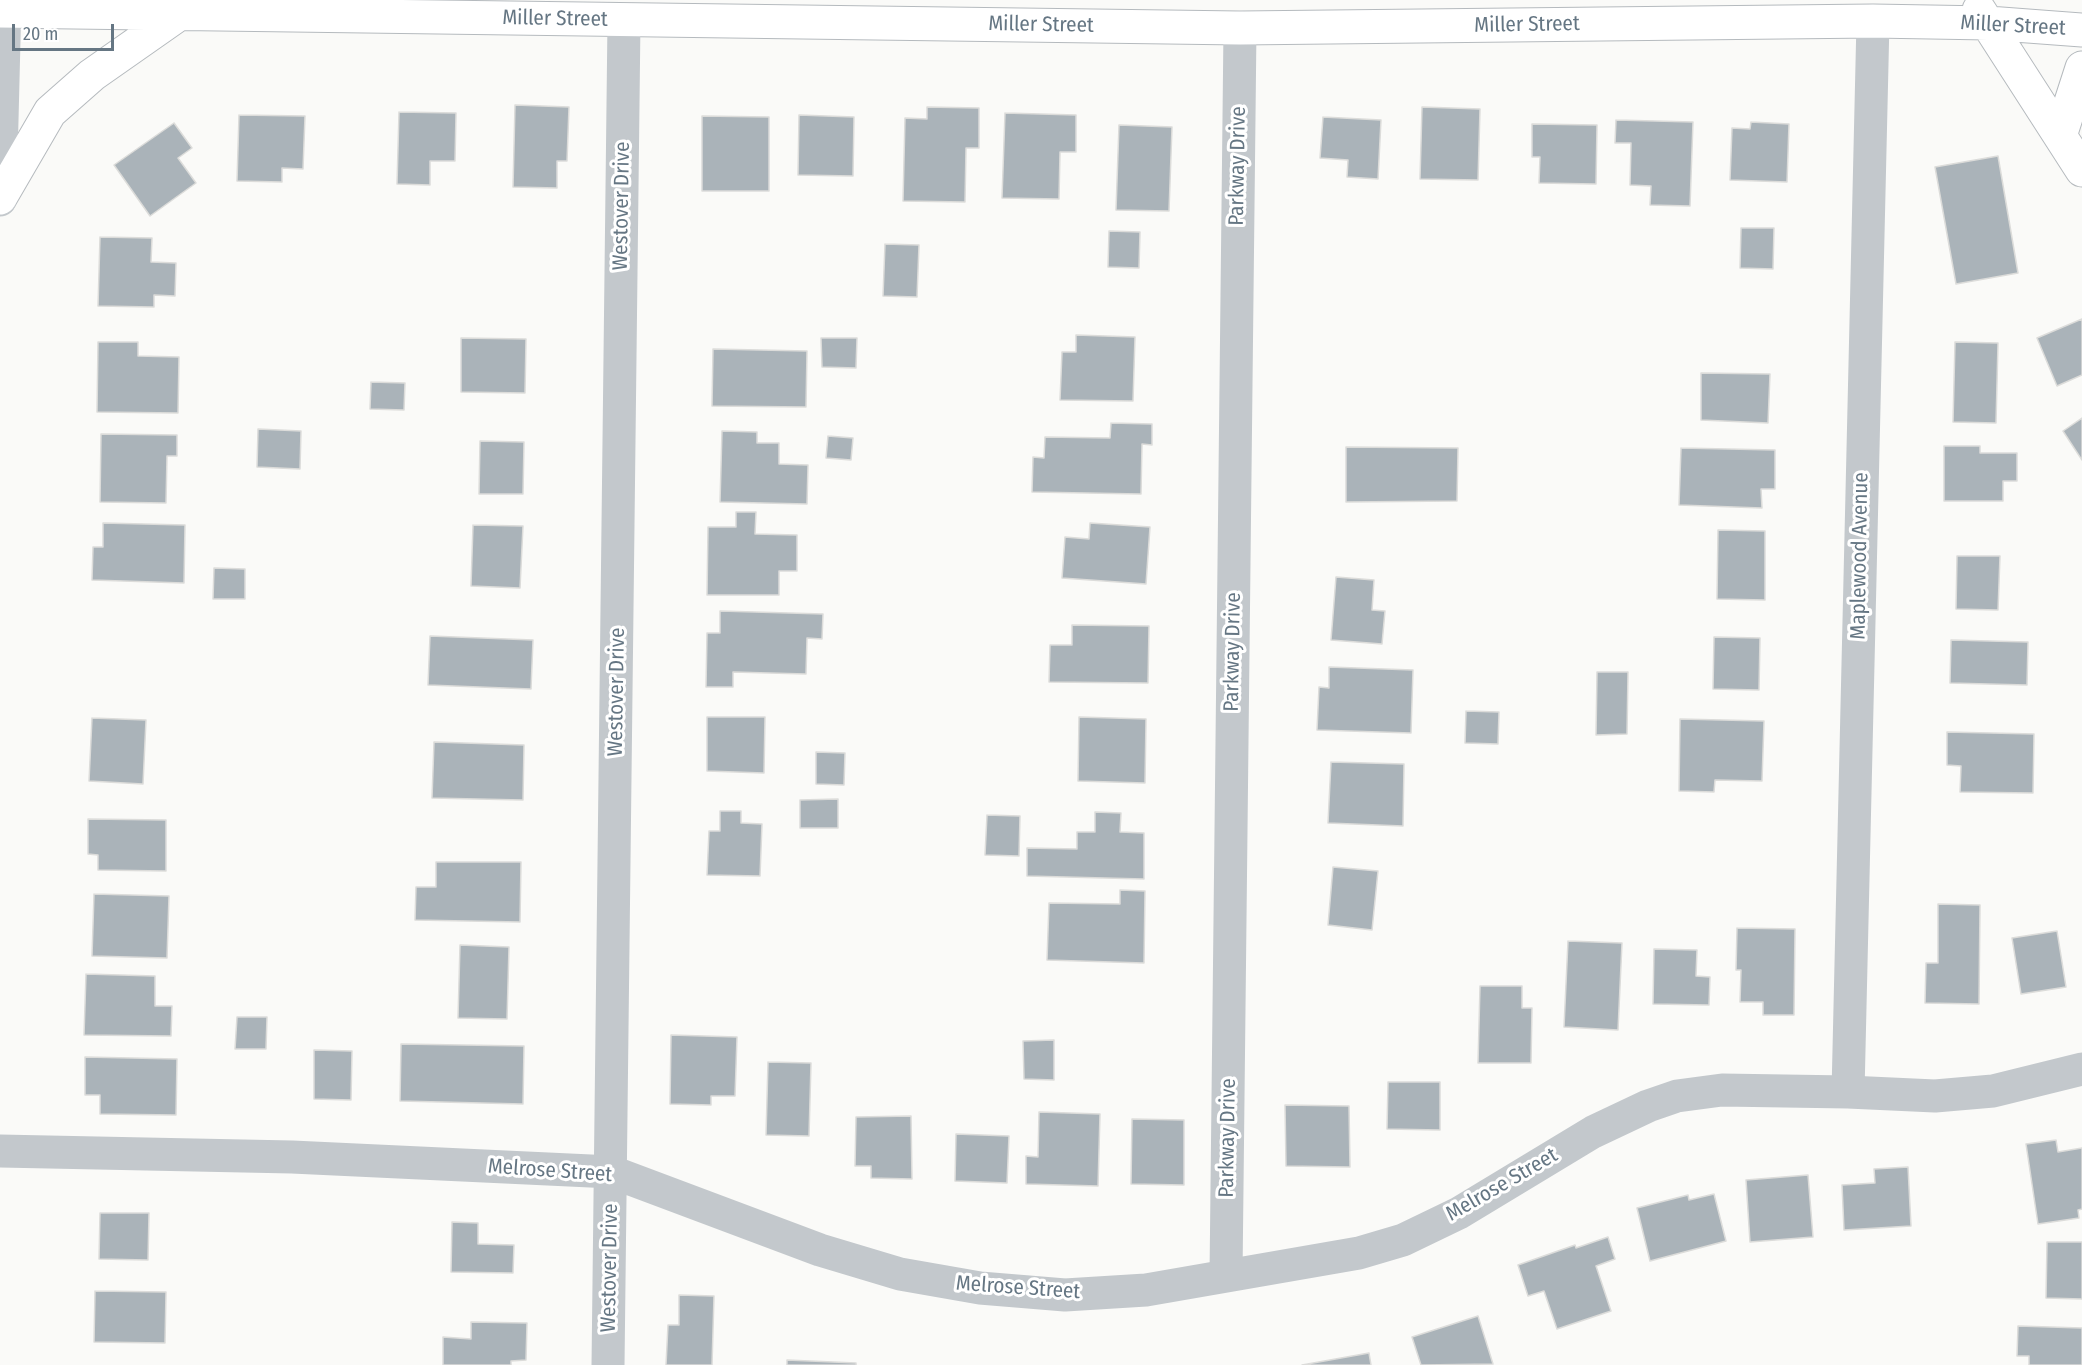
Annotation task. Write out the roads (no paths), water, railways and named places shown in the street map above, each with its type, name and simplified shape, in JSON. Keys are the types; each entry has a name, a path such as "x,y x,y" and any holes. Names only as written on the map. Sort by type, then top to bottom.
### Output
{"main road":[{"name":"Miller Street","path":"3,8 179,14 1240,28 1980,12 2082,30"},
{"path":"1980,12 2082,170"},
{"path":"0,199 50,112 92,75 179,14"},
{"path":"2060,136 2082,68"}],"street":[{"path":"0,199 3,8"},
{"name":"Maplewood Avenue","path":"1848,1092 1859,14"},
{"name":"Westover Drive","path":"608,1365 624,20"},
{"name":"Parkway Drive","path":"1226,1276 1240,28"},
{"name":"Melrose Street","path":"0,1152 292,1157 612,1172 820,1250 900,1274 980,1288 1065,1295 1146,1290 1359,1253 1402,1240 1459,1213 1593,1132 1648,1106 1677,1096 1722,1090 1935,1096 1993,1091 2082,1069"}]}
